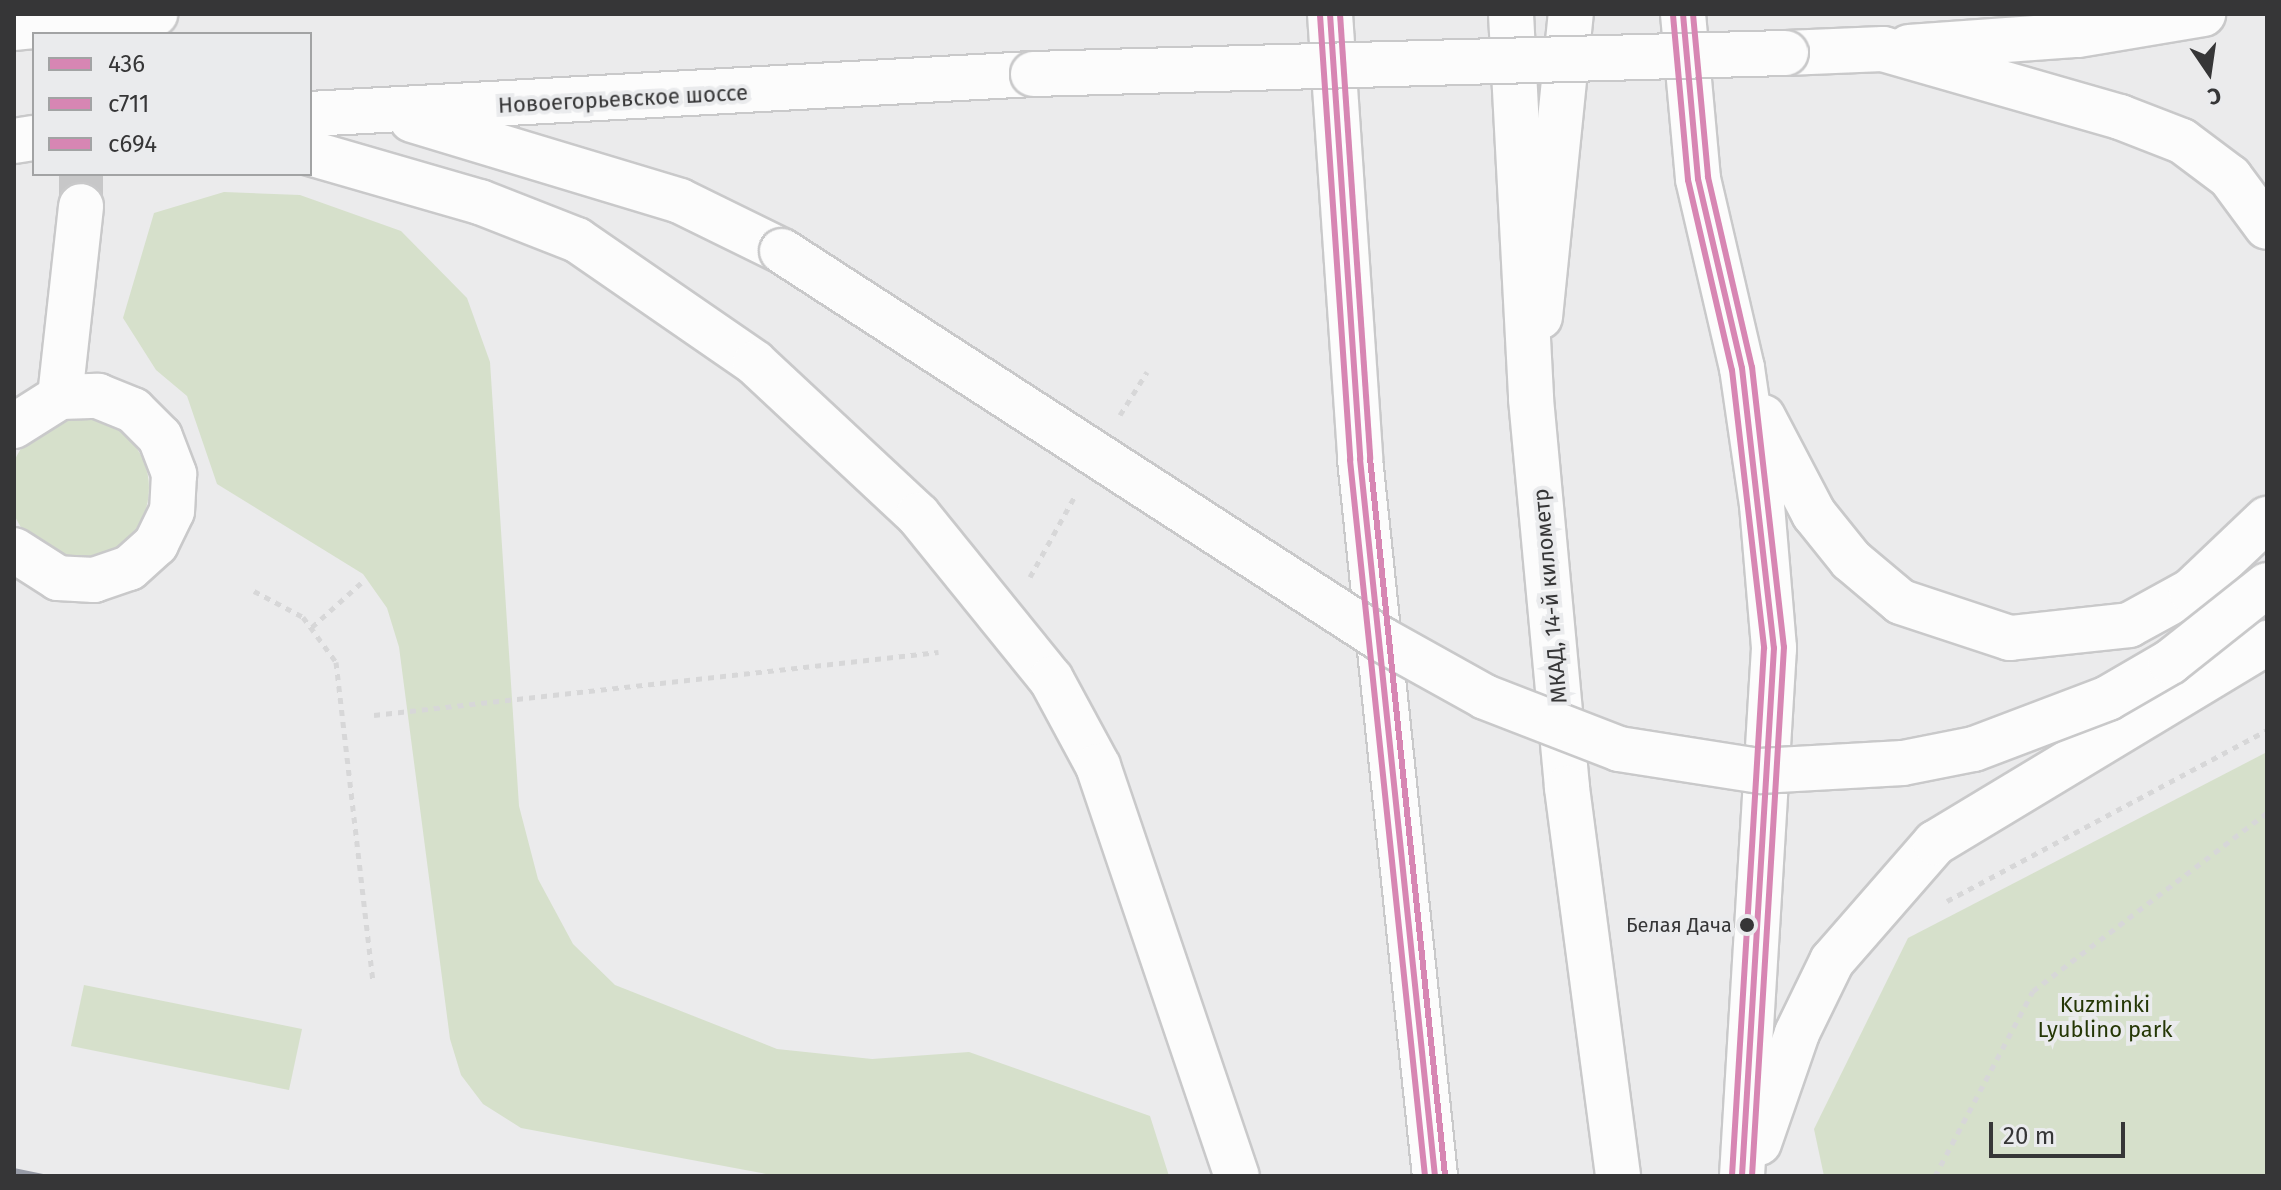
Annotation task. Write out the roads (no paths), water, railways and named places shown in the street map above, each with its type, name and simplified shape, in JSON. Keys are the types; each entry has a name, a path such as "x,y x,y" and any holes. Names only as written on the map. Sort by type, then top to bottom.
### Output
{"main road":[{"path":"14,28 155,14"},
{"path":"1330,14 1360,459 1435,1176"},
{"name":"МКАД, 14-й километр","path":"1511,14 1531,399 1569,802 1618,1176"},
{"path":"1531,399 1571,14"},
{"path":"1683,14 1698,179 1742,368 1774,648 1742,1176"},
{"name":"Новоегорьевское шоссе","path":"312,114 935,78 1883,49 2093,33 2203,14"},
{"path":"1883,49 2182,141 2230,177 2267,227"},
{"path":"383,111 680,201 782,251 1381,639 1485,697 1619,749 1760,771 1903,763 1974,749 2108,698 2170,662 2267,585"},
{"path":"312,154 480,202 577,240 755,363 918,515 1051,679 1098,766 1237,1176"},
{"path":"60,397 81,206"},
{"path":"1742,368 1814,514 1851,560 1901,602 1948,623 2010,638 2129,625 2191,591 2267,519"},
{"path":"14,426 60,397 98,396 133,410 160,437 174,474 172,511 156,544 129,568 94,580 58,578 14,550"},
{"path":"1749,1176 1781,1074 1832,961 1935,843 2267,643"}],"tunnel":[{"path":"81,176 81,206"}],"place":[{"name":"Белая Дача","path":"1747,925"}],"park label":[{"name":"Kuzminki Lyublino park","path":"2105,1016"}]}
